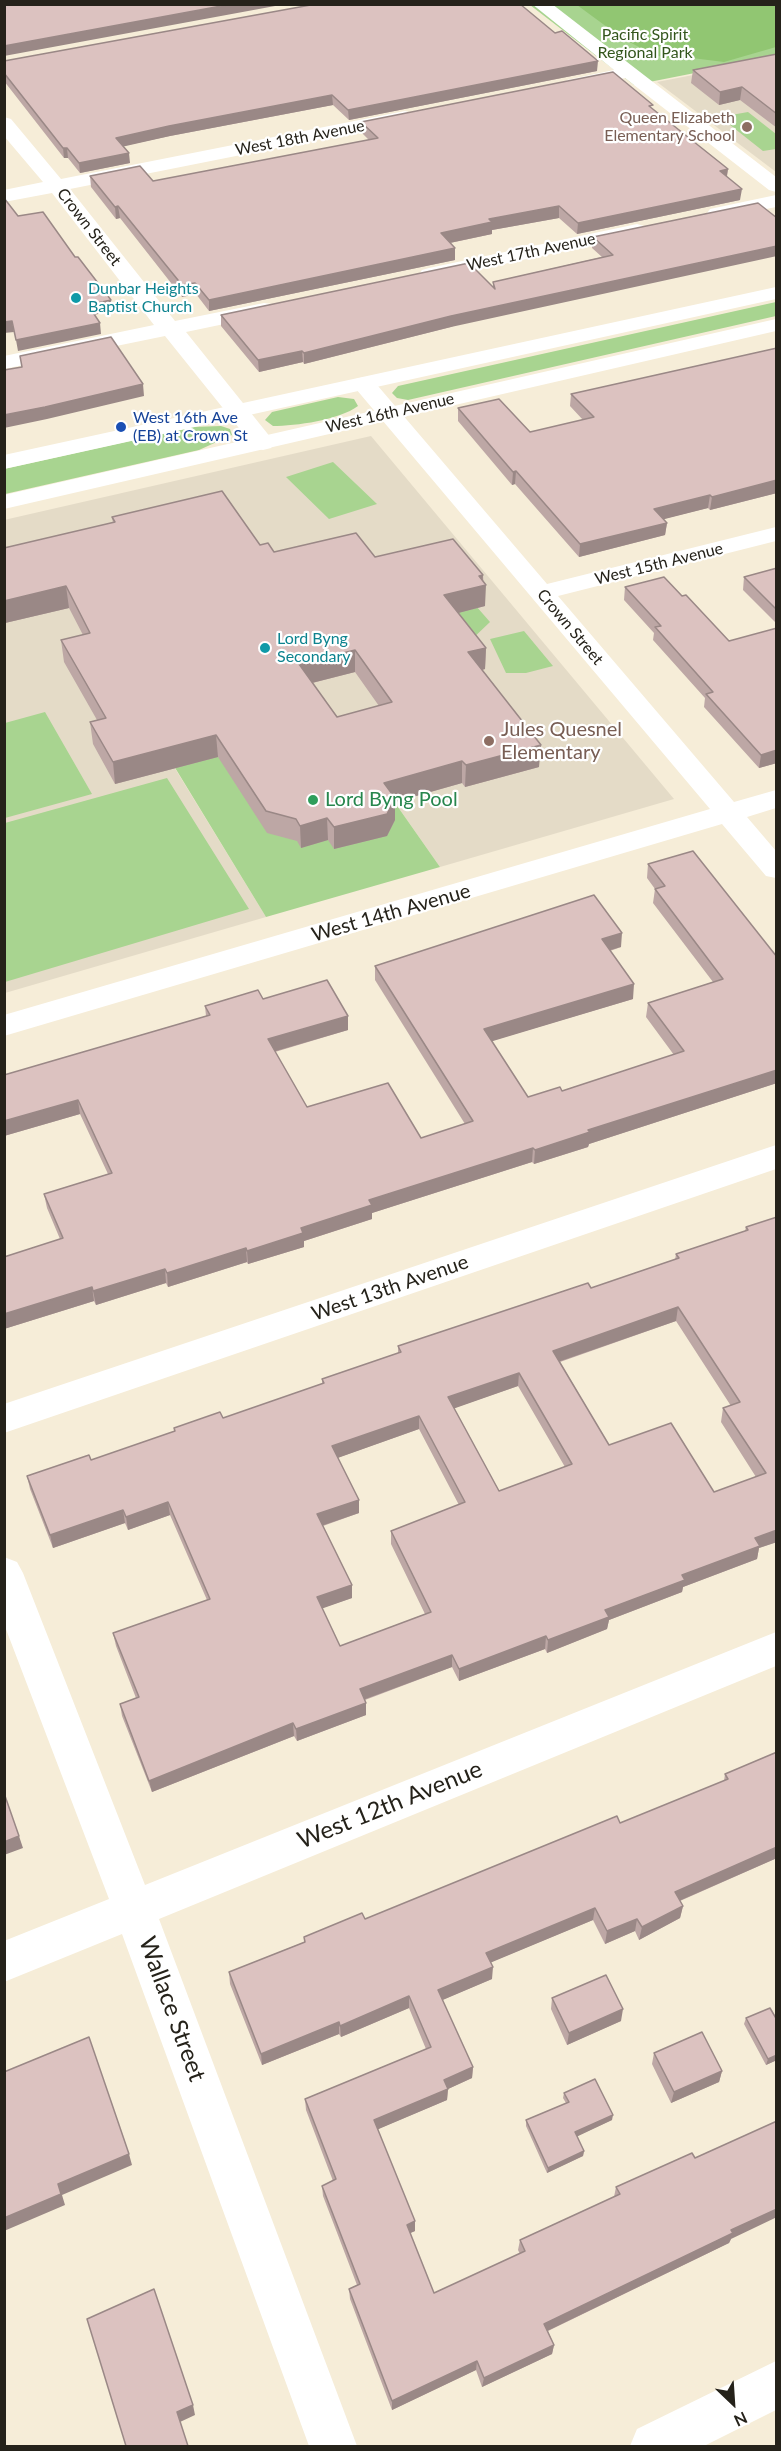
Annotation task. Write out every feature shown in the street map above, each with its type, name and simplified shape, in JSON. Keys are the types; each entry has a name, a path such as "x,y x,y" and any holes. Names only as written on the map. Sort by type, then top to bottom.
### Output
{"street":[{"path":"540,4 777,186"},
{"path":"555,87 630,72"},
{"name":"West 18th Avenue","path":"4,196 428,112"},
{"name":"Crown Street","path":"4,123 57,186 159,318 171,328 263,443"},
{"path":"695,218 777,201"},
{"name":"West 17th Avenue","path":"415,277 660,225"},
{"name":"West 16th Avenue","path":"4,462 777,293"},
{"path":"4,363 286,304"},
{"name":"West 16th Avenue","path":"4,502 777,325"},
{"name":"Crown Street","path":"364,384 777,869"},
{"name":"West 15th Avenue","path":"542,593 777,534"},
{"name":"West 14th Avenue","path":"4,1026 777,800"},
{"name":"West 13th Avenue","path":"4,1419 777,1157"},
{"name":"Wallace Street","path":"4,1573 134,1909 333,2446"},
{"name":"West 12th Avenue","path":"4,1962 777,1649"},
{"path":"654,2446 777,2385"}],"shaded area":[{"name":"Queen Elizabeth Elementary School","path":"776,59 776,172 657,82"},
{"name":"Lord Byng Secondary","path":"371,436 674,799 440,867 311,683 149,726 266,917 5,993 4,520"}],"green space":[{"name":"Pacific Spirit Regional Park","path":"530,5 776,5 776,57 634,85"},
{"name":"Pacific Spirit Regional Park","path":"577,5 776,5 776,47 724,62 666,58 652,54 622,38"},
{"path":"748,112 776,134 776,149 763,151 720,117"},
{"path":"776,302 776,316 408,400 397,398 392,393 398,386"},
{"path":"338,397 354,399 358,406 340,415 293,425 273,426 265,420 272,412"},
{"path":"221,426 230,429 232,435 199,450 5,494 4,469 193,427"},
{"path":"333,462 377,504 329,519 286,477"},
{"path":"476,606 490,622 469,642 403,625"},
{"path":"524,631 553,666 526,673 506,673 490,639"},
{"name":"Lord Byng Pool","path":"311,683 440,867 266,917 149,725"},
{"path":"45,712 92,794 5,818 5,723"},
{"path":"167,778 249,909 5,982 5,823"}],"building":[{"path":"4,4 232,4 4,46"},
{"path":"316,4 520,4 555,33 562,31 598,61 348,110 332,95 169,126 116,138 129,153 79,163 67,148 63,148 4,73 4,61"},
{"path":"777,54 777,114 742,87 720,92 693,70"},
{"path":"613,72 653,105 649,106 728,169 720,171 742,189 578,223 559,206 489,219 492,222 441,233 455,248 209,300 195,283 182,285 118,206 115,207 90,176 140,166 153,181 378,138 361,122"},
{"path":"4,198 18,216 43,212 75,257 78,257 111,300 88,305 100,323 16,340 12,321 4,322"},
{"path":"758,203 777,218 777,246 451,316 304,353 302,351 258,360 221,315 469,263 495,289 493,282 613,255 593,237"},
{"path":"111,337 143,384 4,415 4,370 22,367 20,356"},
{"path":"777,348 777,480 654,509 667,523 580,544 458,408 499,399 530,432 594,417 571,394"},
{"path":"222,491 260,545 268,543 274,552 356,533 375,557 453,539 483,575 479,576 486,585 444,595 486,648 468,652 541,745 466,765 462,761 384,783 395,798 387,814 334,827 327,818 300,826 296,819 266,811 216,735 113,762 90,722 106,718 61,640 90,633 66,586 4,601 4,548 115,522 112,517","holes":["355,650 392,702 337,717 299,664"]},
{"path":"777,568 777,610 744,577"},
{"path":"664,577 682,596 686,595 729,641 777,628 777,750 761,755 706,694 713,692 655,627 661,626 625,587"},
{"path":"693,851 777,957 777,1070 588,1130 590,1132 535,1150 533,1148 369,1200 372,1205 301,1228 303,1233 247,1251 246,1248 167,1273 165,1269 93,1291 92,1287 4,1314 4,1257 63,1238 44,1194 112,1173 78,1100 4,1121 4,1075 210,1015 205,1006 258,990 263,999 327,980 348,1016 268,1039 307,1107 388,1083 421,1138 473,1121 375,966 594,895 622,933 602,939 634,984 484,1029 528,1097 560,1087 562,1091 684,1051 648,1003 723,979 655,889 665,886 648,864"},
{"path":"777,1217 777,1530 755,1538 760,1546 682,1575 685,1580 605,1610 609,1617 548,1640 546,1636 459,1669 452,1655 360,1689 366,1703 296,1729 293,1723 149,1781 120,1704 139,1697 113,1633 210,1599 168,1502 126,1517 123,1510 50,1535 27,1476 89,1455 91,1460 175,1431 174,1428 220,1412 223,1418 324,1383 322,1379 401,1352 398,1346 588,1283 591,1288 679,1258 676,1254 748,1230 746,1227","holes":["678,1307 740,1402 723,1408 766,1473 714,1492 671,1423 609,1445 553,1351","519,1373 572,1464 499,1491 448,1397","419,1416 465,1502 391,1531 431,1612 340,1646 317,1597 352,1585 317,1514 359,1500 332,1446"]},
{"path":"777,1752 777,1847 675,1892 683,1906 642,1927 637,1919 607,1931 595,1908 486,1953 493,1967 438,1990 473,2067 444,2080 448,2089 374,2120 415,2221 407,2225 434,2293 525,2251 520,2240 620,2194 616,2187 692,2153 695,2158 777,2121 777,2209 731,2230 733,2233 544,2324 554,2345 484,2378 477,2361 392,2401 349,2289 360,2284 322,2186 336,2179 305,2099 431,2047 409,1996 340,2026 339,2022 261,2054 229,1972 305,1942 304,1937 362,1913 365,1919 617,1816 620,1823 728,1779 725,1774"},
{"path":"4,1793 19,1836 4,1842"},
{"path":"606,1975 623,2009 569,2033 552,1998"},
{"path":"770,2008 777,2020 777,2055 768,2059 746,2018"},
{"path":"702,2032 722,2071 674,2092 654,2053"},
{"path":"89,2037 129,2154 58,2184 61,2194 4,2218 4,2072"},
{"path":"595,2079 613,2115 575,2132 584,2151 548,2168 526,2120 569,2102 564,2093"},
{"path":"154,2289 193,2405 177,2412 188,2446 126,2446 87,2319"}],"place":[{"name":"Queen Elizabeth Elementary School","path":"747,127"},
{"name":"Dunbar Heights Baptist Church","path":"76,298"},
{"name":"West 16th Ave (EB) at Crown St","path":"121,427"},
{"name":"Lord Byng Secondary","path":"265,648"},
{"name":"Jules Quesnel Elementary","path":"489,741"},
{"name":"Lord Byng Pool","path":"313,800"}]}
